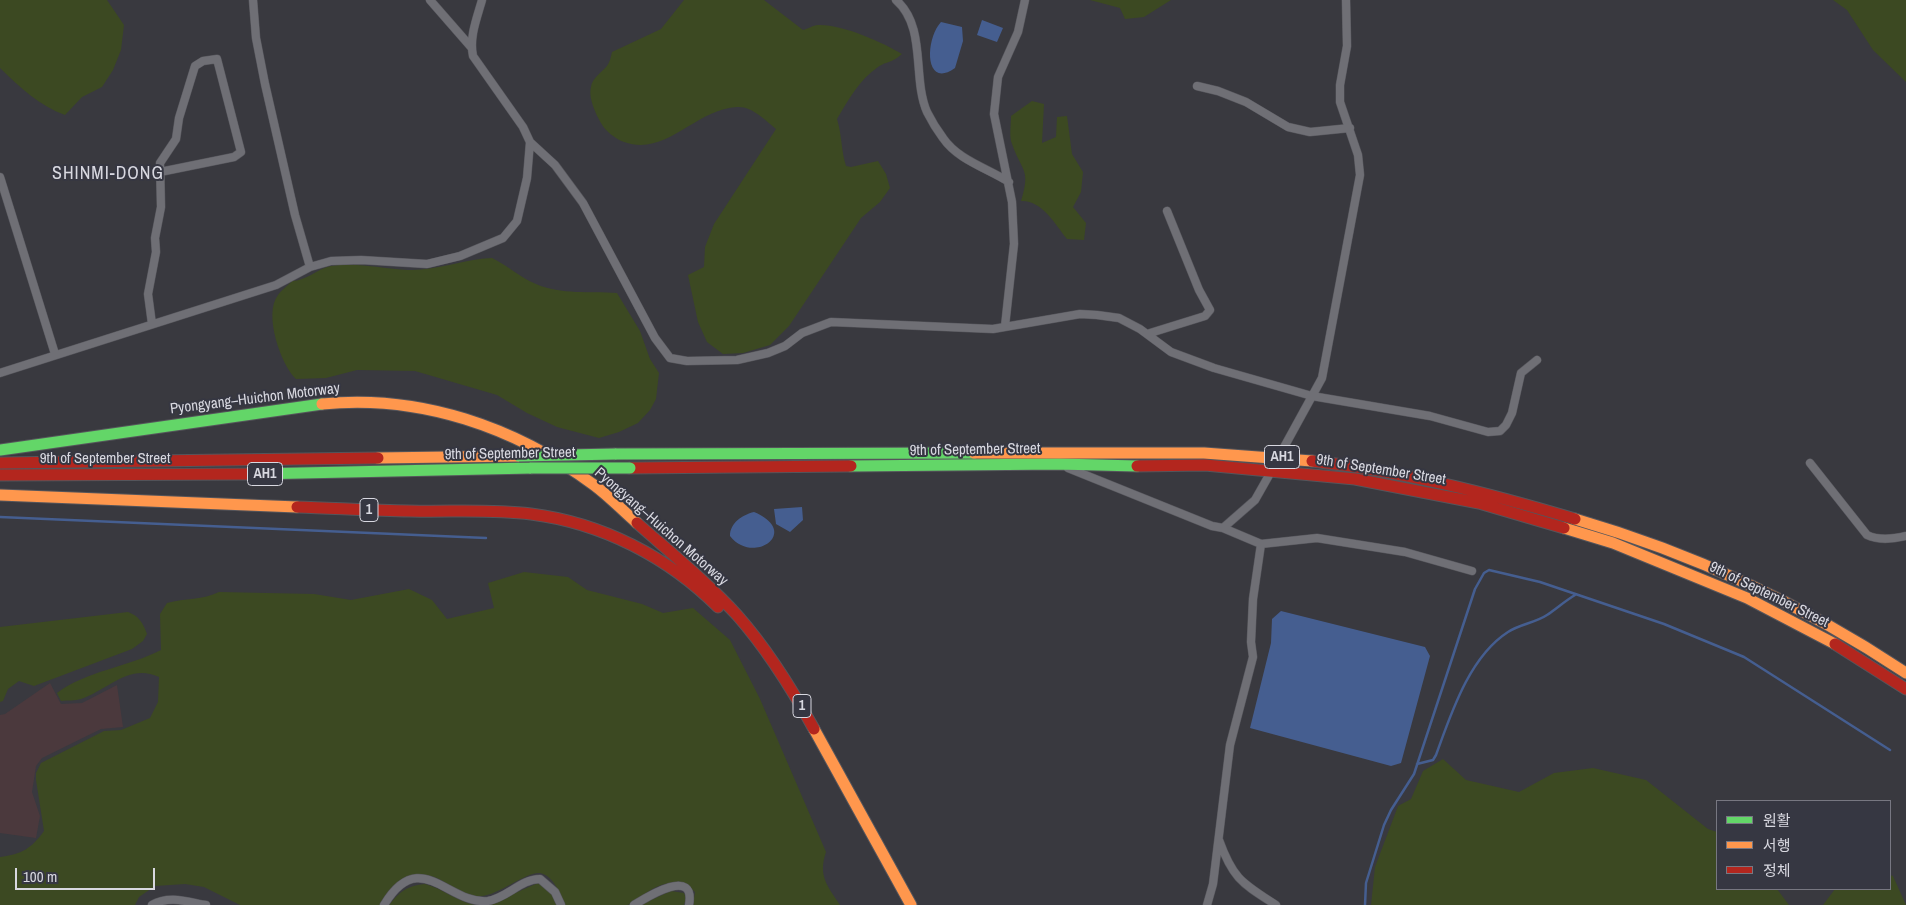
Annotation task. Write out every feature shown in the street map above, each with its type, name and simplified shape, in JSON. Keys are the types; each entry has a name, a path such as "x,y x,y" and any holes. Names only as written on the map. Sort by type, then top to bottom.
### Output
{"highway":[{"name":"Pyongyang–Huichon Motorway","path":"0,450 286,408 344,402 394,403 438,410 504,432 539,450 594,485 708,586 738,616 786,678 911,905"},
{"name":"9th of September Street","path":"0,463 615,454 1150,453 1278,457 1359,466 1423,478 1486,493 1616,530 1759,588 1858,641 1906,673"},
{"name":"9th of September Street","path":"0,475 275,474 531,468 1059,464 1156,467 1205,466 1272,470 1355,479 1478,502 1613,543 1747,598 1848,651 1906,689"},
{"name":"Pyongyang–Huichon Motorway","path":"0,495 413,512 523,513 552,518 594,530 632,544 672,570 715,604 744,635 780,682 800,715 900,905"}],"street":[{"path":"253,0 256,38 265,84 295,215 310,267"},
{"path":"430,0 471,46"},
{"path":"482,0 471,46 473,56 523,126 530,142 555,165 583,203 655,338 670,358 687,361 737,360 768,353 785,346 812,328 830,322 993,329 1080,314 1119,318 1171,352 1214,368 1312,396 1430,416 1488,432 1494,432 1506,425 1512,413 1521,373 1537,360"},
{"path":"896,0 902,6 912,30 927,111 943,139 962,156 1009,182"},
{"path":"1005,326 1014,244 1009,182 995,122 995,92 998,77 1018,32 1025,0"},
{"path":"1223,528 1255,500 1322,378 1327,359 1341,272 1360,175 1358,155 1340,102 1340,85 1347,46 1346,0"},
{"path":"152,324 148,294 156,252 155,238 162,207 160,172 162,158 176,139 179,118 195,66 217,59 241,152 234,157 160,172"},
{"path":"1197,86 1218,91 1246,102 1288,127 1310,132 1350,128"},
{"path":"0,373 276,285 310,267 331,262 361,260 427,264 460,256 503,238 517,222 527,178 530,142"},
{"path":"0,177 55,354"},
{"path":"1146,334 1205,316 1210,310 1199,290 1167,211"},
{"path":"1810,463 1867,535 1874,539 1906,536"},
{"path":"1059,464 1142,499 1212,526 1223,528 1261,544 1326,539 1405,552 1472,571"},
{"path":"1206,905 1212,884 1230,745 1253,657 1250,642 1253,599 1261,544"},
{"path":"1218,838 1228,865 1236,876 1276,905"},
{"path":"384,905 397,889 414,880 426,879 461,897 478,902 490,901 531,879 540,879 556,892 561,905"},
{"path":"634,905 663,888 676,886 687,890 691,897 689,905"},
{"path":"152,905 160,900 169,899 206,905"}],"shaded area":[{"path":"50,683 61,704 82,703 117,685 123,727 101,729 42,758 36,766 32,792 40,816 36,838 0,833 0,715 5,714"}],"green space":[{"path":"0,0 107,0 124,25 121,50 113,70 102,87 82,97 65,115 47,107 22,89 0,68"},
{"path":"684,0 764,0 803,30 818,25 838,27 873,39 902,54 878,67 865,78 837,119 846,166 851,167 878,161 886,174 890,188 880,202 861,218 789,326 770,345 743,353 723,354 707,342 698,322 688,275 704,267 705,247 714,224 776,129 753,111 737,107 708,115 668,138 654,143 639,145 624,142 614,137 603,126 593,106 590,91 593,81 610,61 612,52 661,29"},
{"path":"1090,0 1171,0 1144,17 1125,19 1120,8"},
{"path":"1833,0 1906,0 1906,82 1873,50 1847,10"},
{"path":"1032,101 1044,104 1042,143 1056,137 1057,117 1067,116 1072,154 1083,172 1081,192 1073,207 1086,223 1084,240 1067,239 1042,209 1035,204 1021,201 1025,176 1011,141 1011,116"},
{"path":"492,258 530,281 556,290 617,293 640,331 650,359 659,373 656,399 650,410 638,423 619,432 599,438 557,427 527,413 497,395 415,371 357,370 326,378 296,379 285,363 276,339 272,314 278,295 292,281 302,279 331,266 351,265 418,270"},
{"path":"524,572 568,577 587,590 642,604 663,613 693,608 730,640 760,699 826,852 823,874 840,905 693,905 695,892 683,884 669,883 656,887 627,905 565,905 553,882 545,875 534,873 496,892 481,896 471,896 438,878 418,875 406,878 394,886 380,905 240,905 204,887 185,884 155,886 139,897 135,905 0,905 0,857 25,850 44,831 36,780 36,773 41,763 104,731 121,730 150,718 158,702 159,677 138,673 128,675 91,695 76,700 61,701 57,693 81,679 161,650 160,614 167,603 213,595 219,592 314,594 351,600 409,589 432,600 447,619 494,608 488,583"},
{"path":"128,612 140,620 147,634 143,641 132,649 34,686 19,681 8,689 3,701 0,702 0,627"},
{"path":"1443,759 1466,780 1519,792 1554,773 1593,768 1646,780 1708,829 1716,832 1716,890 1778,890 1789,905 1371,905 1375,867 1398,806 1411,799 1423,771"},
{"path":"1891,875 1906,905 1823,905 1834,890 1891,890"},
{"path":"538,883 550,891 557,905 488,905"},
{"path":"425,884 475,905 389,905 404,890"},
{"path":"671,891 684,893 686,898 684,905 640,905"}],"water":[{"path":"982,20 1003,28 997,42 977,35"},
{"path":"941,22 962,27 963,41 955,68 945,73 937,72 930,60 932,39"},
{"path":"802,507 803,520 790,532 776,524 774,509"},
{"path":"754,512 768,520 774,528 774,536 769,543 760,547 750,548 740,544 730,536 734,523 745,515"},
{"path":"1281,611 1425,647 1430,656 1401,763 1391,766 1250,728 1271,643 1272,619"}],"waterway":[{"path":"0,517 486,538"},
{"path":"1365,905 1366,883 1384,825 1391,810 1414,774 1475,589 1484,573 1489,570 1540,582 1664,624 1744,657 1890,750"},
{"path":"1417,764 1433,760 1463,688 1482,656 1494,643 1513,629 1547,615 1575,595"}],"traffic: fast":[{"path":"0,450 322,404"},
{"path":"615,454 974,453"},
{"path":"519,456 615,454"},
{"path":"851,466 1059,464 1137,466"},
{"path":"255,474 531,468"},
{"path":"531,468 630,468"}],"traffic: slow":[{"path":"322,404 359,402 395,404 465,419 499,431 532,446 564,464 600,489 637,523"},
{"path":"974,453 1204,453 1312,461"},
{"path":"378,458 519,456"},
{"path":"0,495 297,507"},
{"path":"1575,519 1662,548 1746,583 1828,625 1906,673"},
{"path":"1564,528 1613,543 1747,598 1835,644"},
{"path":"814,729 911,905"}],"traffic: jam":[{"path":"0,463 378,458"},
{"path":"1312,461 1346,465 1445,484 1575,519"},
{"path":"1137,466 1205,465 1355,479 1479,503 1564,528"},
{"path":"630,468 851,466"},
{"path":"0,475 255,474"},
{"path":"297,507 396,511 501,512 531,514 583,525 608,534 656,558 699,589 718,607"},
{"path":"637,523 701,579 737,615 779,670 814,729"},
{"path":"1835,644 1906,689"}],"district":[{"name":"SHINMI-DONG","path":"108,174"}]}
